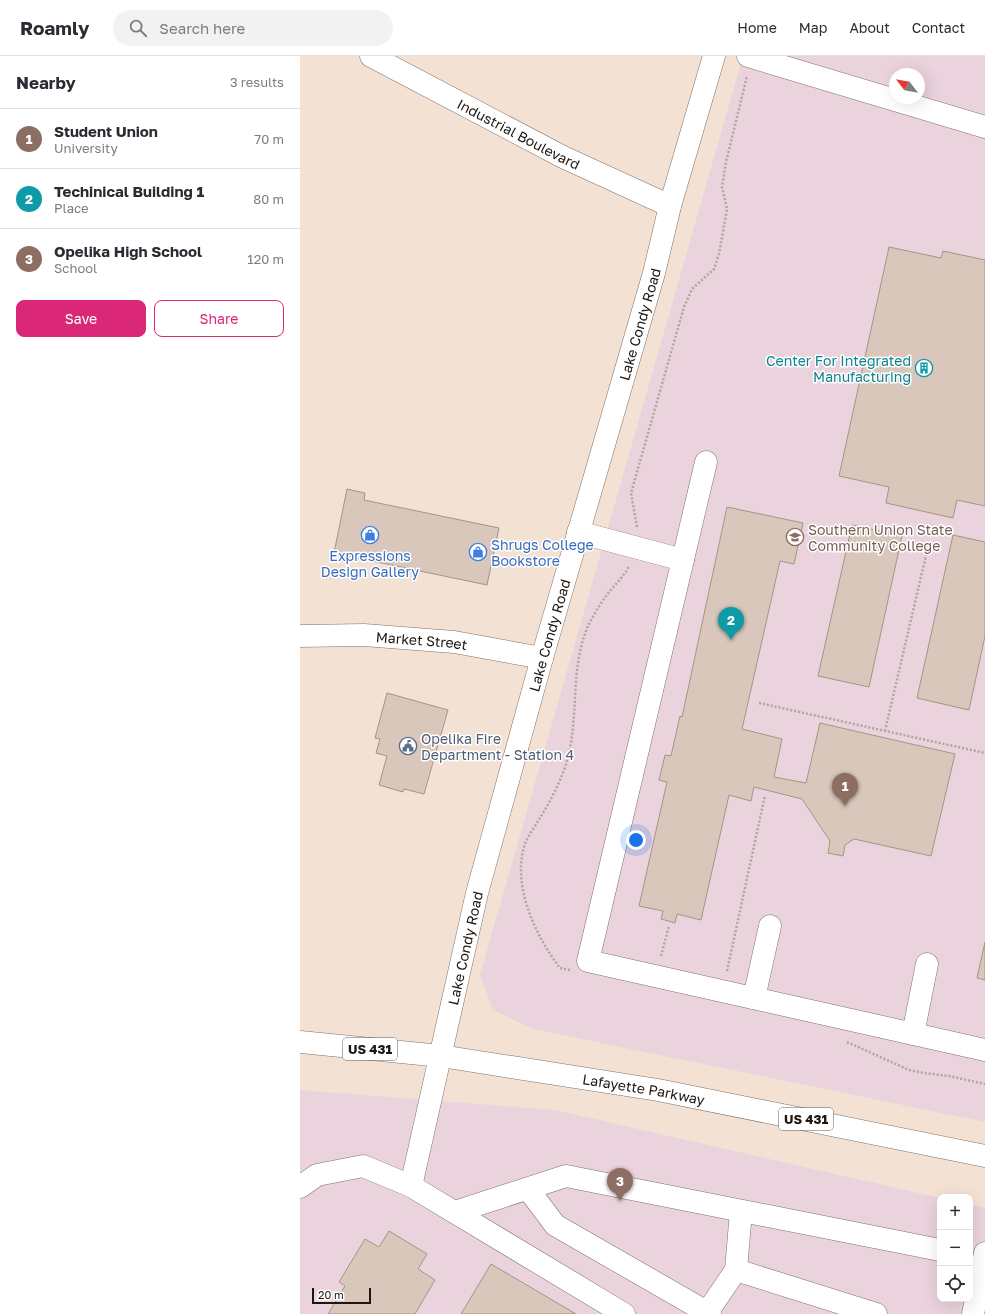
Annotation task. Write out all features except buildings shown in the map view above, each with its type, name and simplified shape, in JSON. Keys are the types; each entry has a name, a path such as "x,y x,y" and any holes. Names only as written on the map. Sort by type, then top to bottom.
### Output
{"main road":[{"name":"Industrial Boulevard","path":"371,56 562,157 670,206"},
{"name":"Lake Condy Road","path":"410,1186 441,1056 477,893 542,658 654,273 670,206 714,56"},
{"path":"748,56 781,61 985,127"},
{"path":"706,462 588,961 985,1050"},
{"path":"578,532 682,560"},
{"name":"Market Street","path":"300,636 364,635 454,642 542,658"},
{"path":"754,998 770,926"},
{"path":"913,1034 927,964"},
{"name":"Lafayette Parkway","path":"300,1042 441,1056 658,1090 985,1156"},
{"path":"300,1187 317,1175 363,1166 410,1186 624,1314"},
{"path":"455,1212 566,1176 937,1249"},
{"path":"528,1189 555,1225 708,1314 736,1270 741,1211"},
{"path":"973,1314 981,1257"},
{"path":"736,1270 876,1314"}],"path":[{"path":"885,731 927,551"},
{"path":"759,703 985,753"},
{"path":"722,991 765,795"}],"shaded area":[{"name":"Southern Union State Community College","path":"743,56 985,56 985,1122 533,1029 493,1010 480,975"},
{"path":"300,1090 555,1110 937,1197 937,1302 973,1302 973,1206 985,1208 985,1314 300,1314"}],"place":[{"name":"Center For Integrated Manufacturing","path":"924,368"},
{"name":"Expressions Design Gallery","path":"370,535"},
{"name":"Southern Union State Community College","path":"795,537"},
{"name":"Shrugs College Bookstore","path":"478,552"},
{"name":"Techinical Building 1","path":"731,640"},
{"name":"Opelika Fire Department - Station 4","path":"408,746"},
{"name":"Student Union","path":"845,806"},
{"name":"Opelika High School","path":"620,1201"}]}
